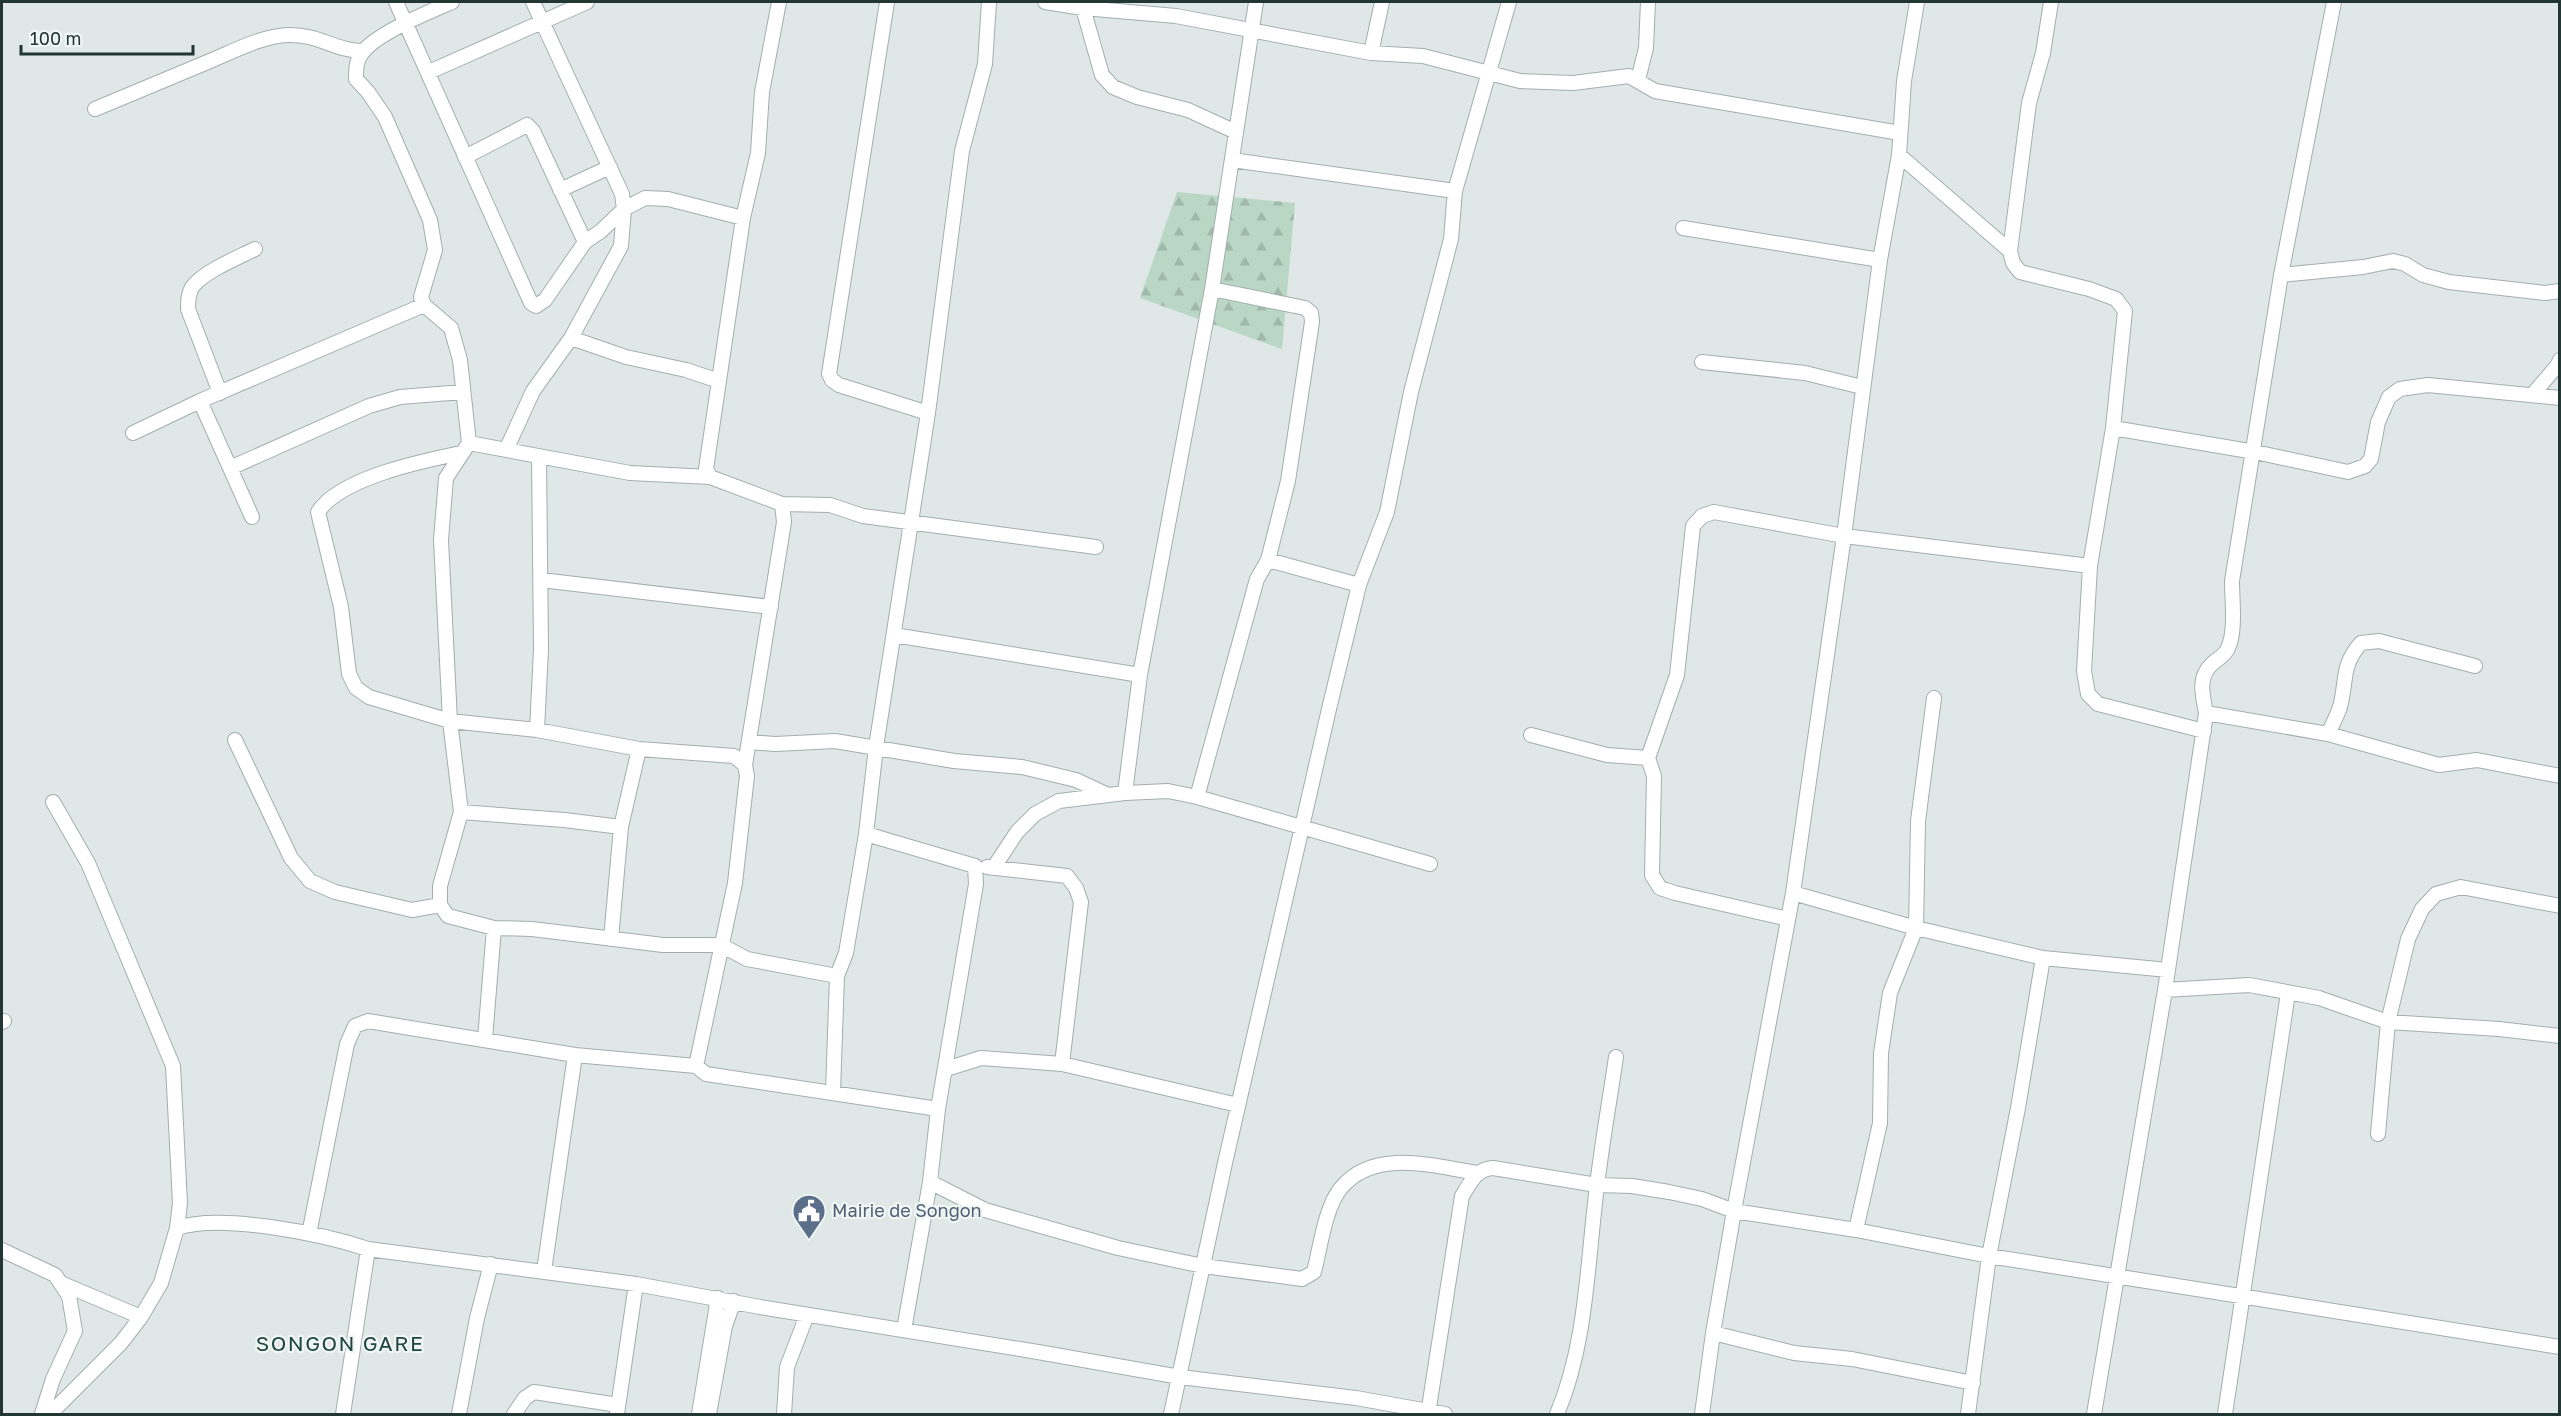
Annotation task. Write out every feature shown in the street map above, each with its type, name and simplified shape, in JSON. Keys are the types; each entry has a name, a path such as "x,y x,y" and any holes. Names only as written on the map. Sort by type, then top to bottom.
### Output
{"street":[{"path":"396,2 531,303 536,306 545,300 585,242 601,231 624,209 645,198 668,199 743,218"},
{"path":"452,2 405,23 363,51 356,64 356,79 385,117 430,220 435,250 422,297 424,305 451,328 460,360 465,448 446,478 441,540 450,721 461,812 440,886 440,905 448,916 494,928 532,929 663,945 721,945 747,959 837,976"},
{"path":"506,450 533,391 571,338 621,246 624,209 622,194 610,167 532,2"},
{"path":"429,72 587,2"},
{"path":"710,477 706,469 743,218 758,153 762,92 779,2"},
{"path":"887,2 829,374 832,380 840,385 928,413"},
{"path":"833,1092 837,976 846,953 866,834 876,747 928,413 962,151 986,64 989,2"},
{"path":"1045,2 1083,8 1176,16 1371,53 1424,57 1520,81 1573,84 1629,76 1655,91 1900,133"},
{"path":"1125,793 1140,675 1212,289 1256,2"},
{"path":"1371,53 1382,2"},
{"path":"1171,1414 1238,1106 1359,585 1387,512 1411,392 1452,239 1455,191 1509,2"},
{"path":"1638,80 1646,48 1648,2"},
{"path":"1702,1414 1734,1211 1793,892 1844,536 1880,260 1899,155 1904,81 1917,2"},
{"path":"2052,2 2043,53 2029,103 2010,251 2013,263 2020,272 2089,289 2116,299 2125,311 2113,428 2090,566 2084,671 2088,694 2098,704 2204,731"},
{"path":"2094,1414 2165,990 2204,731 2206,713 2201,689 2211,665 2221,658 2229,647 2232,581 2281,275 2334,2"},
{"path":"1083,8 1102,75 1113,87 1137,98 1188,110 1236,132"},
{"path":"95,109 247,45 285,35 304,35 327,41 346,51 363,51"},
{"path":"465,157 527,125 533,131 585,242"},
{"path":"1899,155 2010,251"},
{"path":"1232,160 1455,191"},
{"path":"560,190 610,167"},
{"path":"1683,228 1880,260"},
{"path":"220,393 188,309 188,298 193,286 213,271 255,249"},
{"path":"2281,275 2362,267 2393,261 2405,264 2423,275 2449,282 2545,293 2559,291"},
{"path":"1197,797 1257,579 1268,560 1288,481 1312,322 1311,313 1305,308 1212,289"},
{"path":"133,433 200,401 424,305"},
{"path":"571,338 626,357 686,370 719,381"},
{"path":"2533,394 2557,366 2559,360"},
{"path":"1702,362 1805,373 1862,387"},
{"path":"2113,428 2254,452 2348,472 2365,466 2370,459 2378,422 2389,397 2400,390 2428,384 2559,398"},
{"path":"230,468 369,406 400,397 463,392"},
{"path":"200,401 252,517"},
{"path":"744,765 734,756 639,749 537,730 450,721 369,697 356,688 349,674 341,607 318,512 324,502 354,484 415,462 465,448 506,450 630,473 710,477 782,504 830,505 863,516 1096,548"},
{"path":"537,730 541,580 539,457"},
{"path":"696,1066 735,883 747,776 744,765 784,522 782,504"},
{"path":"1788,918 1660,888 1652,874 1654,777 1648,758 1677,675 1693,526 1702,516 1714,512 1844,536 2090,566"},
{"path":"1268,560 1359,585"},
{"path":"541,580 771,607"},
{"path":"894,635 1140,675"},
{"path":"2328,734 2340,706 2343,675 2351,654 2361,643 2379,641 2475,666"},
{"path":"1857,1230 1880,1123 1881,1053 1890,993 1916,928 1918,821 1934,698"},
{"path":"2206,713 2328,734 2439,765 2477,760 2559,776"},
{"path":"1531,735 1607,755 1648,758"},
{"path":"235,740 291,858 310,881 335,892 412,910 440,905"},
{"path":"749,742 775,744 834,741 954,761 1022,767 1076,780 1108,795"},
{"path":"611,939 621,828 639,749"},
{"path":"994,867 1017,832 1035,814 1059,801 1125,793 1168,791 1197,797 1301,829 1430,864"},
{"path":"50,1414 121,1343 141,1317 161,1283 177,1228 180,1203 173,1066 88,863 53,802"},
{"path":"461,812 564,820 621,828"},
{"path":"866,834 975,866 1067,876 1076,888 1081,902 1062,1064"},
{"path":"904,1330 930,1182 939,1108 976,884 975,866"},
{"path":"2378,1134 2388,1022 2408,939 2422,909 2436,894 2461,886 2559,906"},
{"path":"1793,892 1916,928 2043,958 2168,970"},
{"path":"485,1039 494,928"},
{"path":"1968,1414 1989,1256 2018,1108 2043,958"},
{"path":"2165,990 2249,985 2319,998 2388,1022 2499,1029 2559,1036"},
{"path":"2225,1414 2289,993"},
{"path":"309,1234 347,1044 355,1026 368,1021 574,1055 696,1066 706,1074 939,1108"},
{"path":"544,1271 574,1055"},
{"path":"1557,1414 1572,1375 1616,1057"},
{"path":"946,1069 981,1058 1062,1064 1238,1106"},
{"path":"930,1182 985,1210 1002,1216 1118,1248 1203,1266 1302,1278 1314,1272 1330,1208 1340,1188 1370,1167 1407,1161 1477,1173"},
{"path":"1429,1413 1462,1196 1477,1173 1493,1168 1597,1185 1632,1186 1702,1198 1734,1211 1857,1230 1989,1256 2559,1347"},
{"path":"177,1228 189,1224 232,1223 309,1234 333,1238 368,1249 636,1284 1180,1377 1356,1398 1429,1413 1445,1414"},
{"path":"343,1414 368,1249"},
{"path":"2,1250 55,1275 69,1296 75,1331 52,1378 42,1414"},
{"path":"459,1414 477,1318 491,1264"},
{"path":"63,1284 141,1317"},
{"path":"514,1414 525,1398 534,1392 617,1410 636,1284"},
{"path":"699,1414 718,1298"},
{"path":"709,1414 721,1346 734,1301"},
{"path":"784,1414 787,1367 807,1315"},
{"path":"1713,1333 1794,1353 1852,1359 1973,1383"}],"green space":[{"path":"1177,192 1295,203 1282,349 1140,298"}],"place":[{"name":"Mairie de Songon","path":"809,1240"}],"district":[{"name":"SONGON GARE","path":"340,1344"}]}
